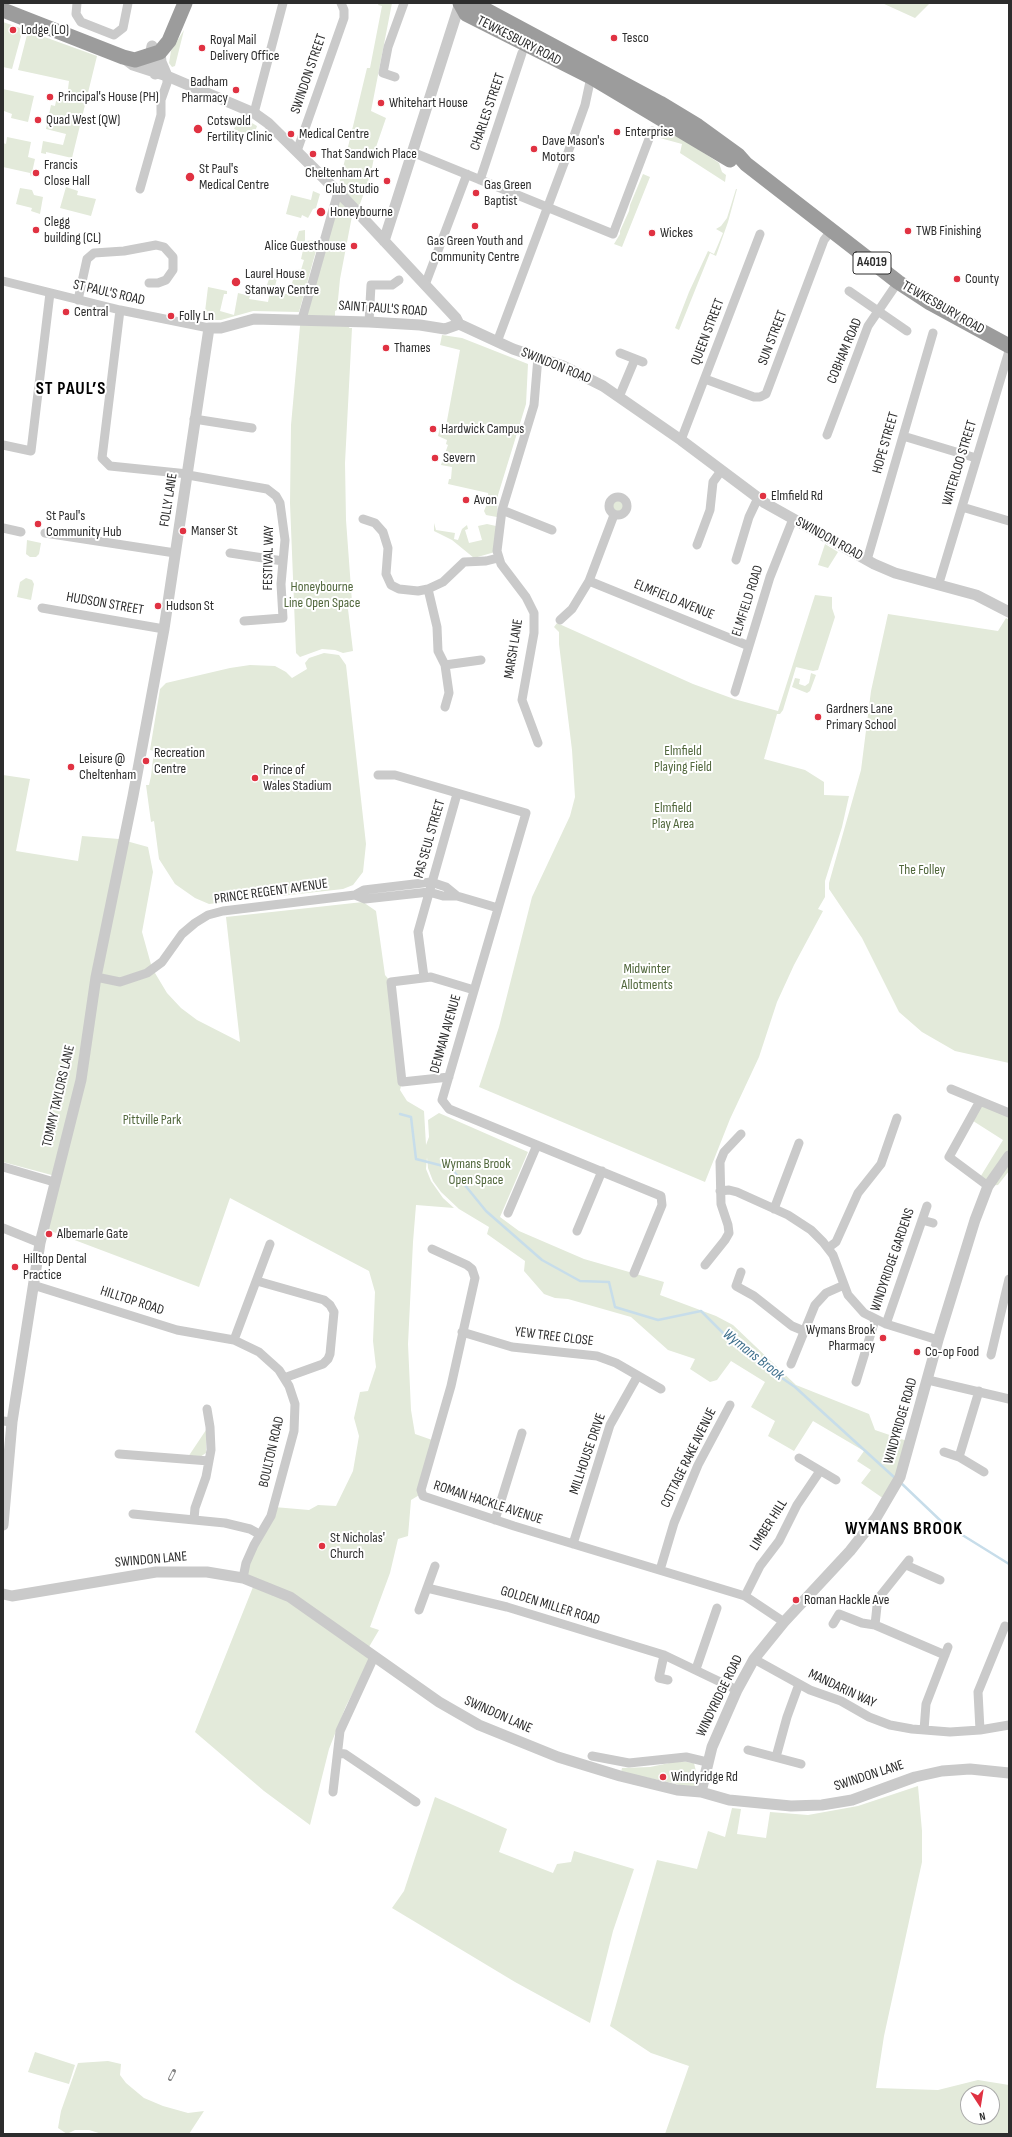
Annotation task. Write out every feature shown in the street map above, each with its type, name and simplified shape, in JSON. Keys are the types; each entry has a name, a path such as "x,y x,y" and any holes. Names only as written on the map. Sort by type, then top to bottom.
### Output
{"highway":[{"path":"118,56 134,60 154,53 169,41 171,33 185,3"},
{"name":"TEWKESBURY ROAD","path":"460,3 466,14 591,77 732,161 746,164"},
{"name":"TEWKESBURY ROAD","path":"460,3 475,4 660,103 698,126 738,155 746,164 898,282 930,304 1009,346"},
{"name":"SWINDON ROAD","path":"4,8 118,56"}],"street":[{"path":"77,3 76,14 80,22 114,35 123,28 128,3"},
{"path":"254,113 283,3"},
{"path":"395,77 383,73 388,47 404,3"},
{"path":"384,241 460,3"},
{"name":"SWINDON STREET","path":"297,151 344,18 342,4"},
{"path":"154,53 155,74"},
{"path":"140,189 161,115 161,100 167,83 167,76 154,53"},
{"name":"CHARLES STREET","path":"480,180 522,53"},
{"name":"SWINDON ROAD","path":"118,56 133,66 155,74 167,76 254,113 297,151 338,192 456,318 459,324 497,342 574,371 619,397 682,440 758,498 868,560 895,573 939,583 976,594 1009,612"},
{"path":"497,342 585,105 591,77"},
{"path":"412,152 613,234 652,131"},
{"path":"425,285 467,174"},
{"path":"302,319 338,192"},
{"name":"SUN STREET","path":"705,379 754,397 760,397 766,394 824,240 831,231"},
{"name":"QUEEN STREET","path":"682,440 760,234"},
{"path":"78,300 87,259 94,253 124,251 156,245 164,247 173,256 174,270 166,280 158,283 149,283"},
{"path":"369,322 372,285 392,285 399,280"},
{"name":"ST PAUL'S ROAD","path":"3,281 120,310 209,328"},
{"name":"COBHAM ROAD","path":"826,435 868,326 898,282"},
{"path":"849,291 907,331"},
{"path":"3,445 31,451 50,293"},
{"name":"FESTIVAL WAY","path":"120,310 101,454 102,458 110,466 188,475 263,488 273,493 280,503 285,527 281,584 284,618 244,621"},
{"name":"SAINT PAUL'S ROAD","path":"209,328 221,328 254,319 302,319 369,322 420,325 445,329 459,324"},
{"name":"FOLLY LANE","path":"154,675 164,629 188,475 194,419 209,328"},
{"name":"HOPE STREET","path":"868,560 933,333"},
{"name":"WATERLOO STREET","path":"939,583 1009,351"},
{"path":"619,397 639,361 620,353"},
{"path":"363,519 380,527 387,540 386,574 391,585 408,591 428,589 443,582 457,566 464,562 486,561 498,558 502,510 534,405 538,357"},
{"path":"194,419 252,428"},
{"path":"903,436 976,458"},
{"path":"697,545 710,510 713,482 721,471"},
{"path":"736,560 749,518 758,498"},
{"path":"962,507 1009,521"},
{"path":"502,510 552,530"},
{"path":"560,620 572,609 589,581 614,515"},
{"name":"ELMFIELD ROAD","path":"736,692 770,578 793,519"},
{"path":"3,528 21,532"},
{"path":"45,533 75,536 175,553"},
{"path":"230,553 283,561"},
{"name":"MARSH LANE","path":"498,558 526,597 534,613 534,633 522,694 525,710 538,743"},
{"name":"ELMFIELD AVENUE","path":"589,581 749,646"},
{"path":"428,589 437,627 438,651 445,665 449,693 445,706"},
{"name":"HUDSON STREET","path":"42,608 164,629"},
{"path":"445,665 481,660"},
{"name":"TOMMY TAYLORS LANE","path":"3,1525 7,1421 40,1243 54,1182 81,1080 96,977 133,796 154,675"},
{"name":"DENMAN AVENUE","path":"378,775 395,775 526,813 449,1077 442,1096 443,1103 446,1107 659,1194 662,1199 662,1205 634,1273"},
{"name":"PAS SEUL STREET","path":"424,977 418,932 457,794"},
{"name":"PRINCE REGENT AVENUE","path":"96,977 120,982 147,973 165,958 188,928 201,919 216,912 355,895 364,890 431,882 446,887 457,896"},
{"name":"PRINCE REGENT AVENUE","path":"355,895 365,899 429,892 443,896 457,896 498,908"},
{"path":"449,1077 402,1082 391,982 431,977 474,990"},
{"path":"951,1089 1009,1113"},
{"path":"980,1100 949,1157 988,1186"},
{"path":"828,1248 839,1236 858,1193 881,1164 897,1118"},
{"path":"705,1265 726,1240 729,1232 722,1210 720,1191 721,1158 741,1134"},
{"path":"774,1209 799,1143"},
{"path":"508,1212 537,1145"},
{"name":"WINDYRIDGE ROAD","path":"701,1792 707,1762 737,1690 754,1659 784,1622 850,1551 887,1501 904,1467 906,1453 966,1248 988,1186 1009,1156"},
{"path":"3,1167 54,1182"},
{"path":"577,1231 602,1171"},
{"name":"WINDYRIDGE GARDENS","path":"720,1191 734,1190 803,1224 828,1248 836,1263 844,1285 857,1308 875,1320 938,1340"},
{"name":"WINDYRIDGE GARDENS","path":"886,1324 927,1206"},
{"path":"922,1220 932,1223"},
{"path":"3,1228 40,1243"},
{"path":"234,1340 270,1244"},
{"name":"ROMAN HACKLE AVENUE","path":"432,1249 467,1265 474,1273 474,1282 451,1386 421,1494 426,1498 495,1520 744,1596 784,1622"},
{"path":"741,1272 736,1286 754,1296 792,1326 804,1331"},
{"path":"991,1355 1006,1307 1009,1279"},
{"path":"257,1281 324,1300 330,1304 334,1312 330,1354 328,1359 323,1364 284,1378"},
{"name":"HILLTOP ROAD","path":"33,1285 177,1330 224,1338"},
{"path":"791,1364 818,1301 826,1293 844,1285"},
{"path":"856,1382 875,1320"},
{"name":"YEW TREE CLOSE","path":"462,1332 512,1347 597,1356 616,1363 637,1377 661,1389"},
{"name":"BOULTON ROAD","path":"224,1338 234,1340 251,1347 267,1357 284,1378 295,1404 294,1431 271,1516 259,1534 246,1563 243,1578"},
{"name":"MILLHOUSE DRIVE","path":"573,1544 610,1425 637,1377"},
{"path":"928,1380 979,1391 1009,1400"},
{"path":"959,1457 979,1391"},
{"name":"COTTAGE RAKE AVENUE","path":"660,1570 674,1523 695,1472 730,1405"},
{"path":"194,1519 195,1508 203,1490 209,1461 211,1439 207,1409"},
{"path":"495,1520 522,1433"},
{"path":"944,1452 959,1457 984,1472"},
{"path":"118,1454 209,1461"},
{"path":"799,1458 836,1480"},
{"name":"LIMBER HILL","path":"744,1596 760,1566 779,1541 797,1505 820,1471"},
{"path":"133,1514 194,1519 239,1525 259,1534"},
{"path":"875,1625 877,1606 881,1594 907,1562 940,1580"},
{"path":"419,1610 435,1566"},
{"name":"SWINDON LANE","path":"3,1594 12,1596 115,1578 173,1570 207,1572 243,1578 276,1589 290,1597 451,1711 479,1725 558,1757 620,1776 677,1790 701,1792 729,1800 806,1806 852,1800 915,1777 942,1771 970,1769 1009,1774"},
{"name":"GOLDEN MILLER ROAD","path":"427,1588 507,1607 664,1655 696,1669 737,1690"},
{"path":"696,1669 717,1608"},
{"path":"833,1624 839,1614 862,1623 875,1625 947,1651 926,1704 924,1730"},
{"path":"980,1730 978,1692 1005,1626"},
{"path":"332,1792 340,1731 371,1655"},
{"path":"659,1678 664,1655"},
{"name":"MANDARIN WAY","path":"754,1659 799,1684 841,1701 879,1721 901,1727 924,1730 980,1730 1009,1725"},
{"path":"776,1757 787,1717 799,1684"},
{"path":"605,1758 607,1749"},
{"path":"748,1750 802,1764"},
{"path":"338,1753 345,1754 416,1802"},
{"path":"592,1756 638,1763 686,1756 707,1762"}],"green space":[{"name":"Honeybourne Line Open Space","path":"379,3 392,3 371,111 386,118 376,147 371,173 360,204 352,216 340,279 337,310 335,311 335,320 351,321 349,328 352,328 345,463 346,520 352,602 348,609 353,651 343,653 335,650 322,649 300,657 296,653 290,503 291,425 300,326 335,201 367,68 370,68 382,6 378,5"},
{"path":"882,3 930,3 915,18"},
{"path":"3,22 23,29 12,69 3,67"},
{"path":"184,30 175,66 172,67 169,63 171,51"},
{"path":"28,31 97,56 72,158 46,152 46,154 41,153 43,141 63,145 66,134 46,129 51,105 55,106 56,101 59,102 61,96 67,97 69,81 18,70"},
{"path":"3,89 34,96 28,122 11,118 12,114 4,111 3,113"},
{"path":"240,116 257,126 255,132 244,134 234,129"},
{"path":"660,124 719,163 722,172 726,175 725,182 680,153 682,144 660,138 661,135 655,134"},
{"path":"7,137 31,142 28,157 35,159 31,177 30,173 3,167 3,143 6,144"},
{"path":"643,174 650,177 622,247 614,244 620,234"},
{"path":"66,187 78,191 77,195 96,199 91,216 60,208"},
{"path":"20,188 32,190 34,195 43,197 40,214 31,211 32,208 16,204"},
{"path":"736,189 728,222 716,256 710,253 679,330 675,328 689,292 708,251 714,254 723,233 716,229 721,226 727,218"},
{"path":"313,191 320,194 316,208 313,209 308,218 302,215 301,218 286,214 291,195 311,200"},
{"path":"305,230 305,241 319,240 299,312 253,311 221,320 204,320 208,287 227,291 227,294 224,294 220,311 234,315 238,293 250,296 249,299 268,302 270,292 265,291 270,276 277,278 274,291 298,297 300,290 291,287 296,269 301,270 304,260 301,259 303,250 294,247 299,231"},
{"path":"442,335 462,338 528,364 526,404 498,495 497,517 486,515 484,511 489,499 488,493 448,484 449,479 451,479 452,467 441,465 448,445 446,444 447,440 438,436 440,427 446,426 460,350 440,345"},
{"path":"615,498 621,498 626,503 624,512 621,514 615,514 610,509 610,503"},
{"path":"434,523 436,530 455,533 454,539 458,540 462,529 467,525 468,529 465,530 469,543 482,540 478,526 487,524 496,526 495,552 474,558 452,540 434,531"},
{"path":"27,540 41,543 39,554 36,557 30,557 26,554"},
{"path":"825,544 838,552 828,568 818,565"},
{"path":"26,578 32,580 34,584 31,600 17,597 20,582"},
{"name":"Midwinter Allotments","path":"815,595 832,597 832,608 835,617 818,670 813,671 796,667 783,710 780,714 777,714 764,759 805,770 824,782 824,795 849,796 842,827 825,881 825,897 818,909 823,911 794,965 777,1002 759,1057 730,1119 705,1182 479,1087 499,1027 532,897 570,816 575,797 572,750 559,644 559,632 554,627 557,623 693,684 734,699 778,711"},
{"name":"The Folley","path":"888,614 998,631 1006,618 1009,620 1009,1063 955,1051 922,1032 899,1012 862,938 829,889 829,883 861,770 871,691"},
{"name":"Prince of Wales Stadium","path":"324,653 339,655 346,665 366,844 363,872 353,885 343,889 209,904 195,898 175,884 159,859 154,821 151,822 146,785 149,785 151,776 154,751 150,750 160,689 166,683 230,668 250,665 275,666 286,672 292,678 307,669 305,663 309,658"},
{"path":"811,673 816,675 810,691 807,693 792,687 795,678 800,679 799,684 805,686 809,683"},
{"path":"3,775 30,779 16,851 78,861 82,836 119,839 148,847 153,872 142,932 152,968 167,993 181,1008 197,1020 240,1042 226,917 363,902 376,911 385,975 391,982 402,1082 400,1090 407,1101 424,1111 426,1145 429,1137 428,1120 439,1113 528,1152 500,1217 519,1231 584,1259 664,1282 660,1295 716,1316 733,1325 796,1385 869,1414 875,1430 910,1442 887,1501 861,1483 871,1470 857,1461 864,1451 813,1421 794,1451 768,1436 775,1421 751,1407 765,1382 731,1361 717,1380 710,1382 690,1369 695,1359 668,1350 631,1317 568,1299 555,1298 544,1294 524,1271 525,1261 487,1234 489,1227 459,1209 441,1192 433,1181 428,1168 427,1157 426,1169 431,1181 443,1198 454,1208 416,1205 408,1344 411,1410 415,1434 435,1441 421,1494 411,1500 408,1536 398,1539 390,1573 370,1627 379,1630 366,1652 369,1661 346,1706 329,1749 310,1825 264,1791 195,1732 255,1582 243,1578 274,1507 309,1510 318,1505 336,1506 353,1471 359,1436 354,1418 360,1392 368,1391 376,1367 373,1341 375,1292 369,1271 230,1198 199,1287 48,1230 59,1177 3,1162"},
{"path":"980,1101 1009,1113 1009,1171 998,1185 988,1186 979,1179 1003,1140 970,1119"},
{"path":"206,1430 206,1453 200,1457 188,1457"},
{"path":"679,1761 694,1763 701,1792 691,1791 677,1784 621,1772 622,1768 650,1767"},
{"path":"918,1786 922,1831 922,1862 884,2036 876,2088 938,2090 978,2080 1009,2085 1009,2134 665,2134 689,2066 651,2053 610,2026 657,1860 697,1869 708,1831 725,1837 732,1808 741,1809 737,1834 766,1838 770,1812 808,1815 858,1806"},
{"path":"435,1797 507,1829 499,1852 553,1873 557,1864 571,1862 574,1851 634,1869 613,1931 590,2023 515,1982 392,1908 404,1891"},
{"path":"35,2052 75,2065 69,2084 28,2072"},
{"path":"108,2061 121,2064 120,2075 126,2083 144,2098 163,2106 188,2113 204,2111 189,2134 102,2134 89,2130 75,2130 67,2134 58,2128 61,2111 78,2063"}],"waterway":[{"name":"Wymans Brook","path":"400,1114 411,1117 416,1159 451,1168 486,1211 542,1260 580,1281 609,1282 615,1307 658,1320 701,1311 738,1348 795,1387 895,1478"},
{"name":"Wymans Brook","path":"900,1482 943,1523 1009,1564"}],"railway":[{"path":"170,2079 174,2071"}],"place":[{"name":"Lodge (LO)","path":"13,30"},
{"name":"Tesco","path":"614,38"},
{"name":"Royal Mail Delivery Office","path":"202,48"},
{"name":"Badham Pharmacy","path":"236,90"},
{"name":"Principal's House (PH)","path":"50,97"},
{"name":"Whitehart House","path":"381,103"},
{"name":"Quad West (QW)","path":"38,120"},
{"name":"Cotswold Fertility Clinic","path":"198,129"},
{"name":"Enterprise","path":"617,132"},
{"name":"Medical Centre","path":"291,134"},
{"name":"Dave Mason's Motors","path":"534,149"},
{"name":"That Sandwich Place","path":"313,154"},
{"name":"Francis Close Hall","path":"36,173"},
{"name":"St Paul's Medical Centre","path":"190,177"},
{"name":"Cheltenham Art Club Studio","path":"387,181"},
{"name":"Gas Green Baptist","path":"476,193"},
{"name":"Honeybourne","path":"321,212"},
{"name":"Gas Green Youth and Community Centre","path":"475,226"},
{"name":"Clegg building (CL)","path":"36,230"},
{"name":"TWB Finishing","path":"908,231"},
{"name":"Wickes","path":"652,233"},
{"name":"Alice Guesthouse","path":"354,246"},
{"name":"County","path":"957,279"},
{"name":"Laurel House Stanway Centre","path":"236,282"},
{"name":"Central","path":"66,312"},
{"name":"Folly Ln","path":"171,316"},
{"name":"Thames","path":"386,348"},
{"name":"Hardwick Campus","path":"433,429"},
{"name":"Severn","path":"435,458"},
{"name":"Elmfield Rd","path":"763,496"},
{"name":"Avon","path":"466,500"},
{"name":"St Paul's Community Hub","path":"38,524"},
{"name":"Manser St","path":"183,531"},
{"name":"Hudson St","path":"158,606"},
{"name":"Gardners Lane Primary School","path":"818,717"},
{"name":"Recreation Centre","path":"146,761"},
{"name":"Leisure @ Cheltenham","path":"71,767"},
{"name":"Prince of Wales Stadium","path":"255,778"},
{"name":"Albemarle Gate","path":"49,1234"},
{"name":"Hilltop Dental Practice","path":"15,1267"},
{"name":"Wymans Brook Pharmacy","path":"883,1338"},
{"name":"Co-op Food","path":"917,1352"},
{"name":"St Nicholas' Church","path":"322,1546"},
{"name":"Roman Hackle Ave","path":"796,1600"},
{"name":"Windyridge Rd","path":"663,1777"}],"district":[{"name":"ST PAUL’S","path":"71,389"},
{"name":"WYMANS BROOK","path":"904,1529"}],"park label":[{"name":"Elmfield Playing Field","path":"683,760"},
{"name":"Elmfield Play Area","path":"673,816"},
{"name":"Pittville Park","path":"152,1120"},
{"name":"Wymans Brook Open Space","path":"476,1172"}]}
